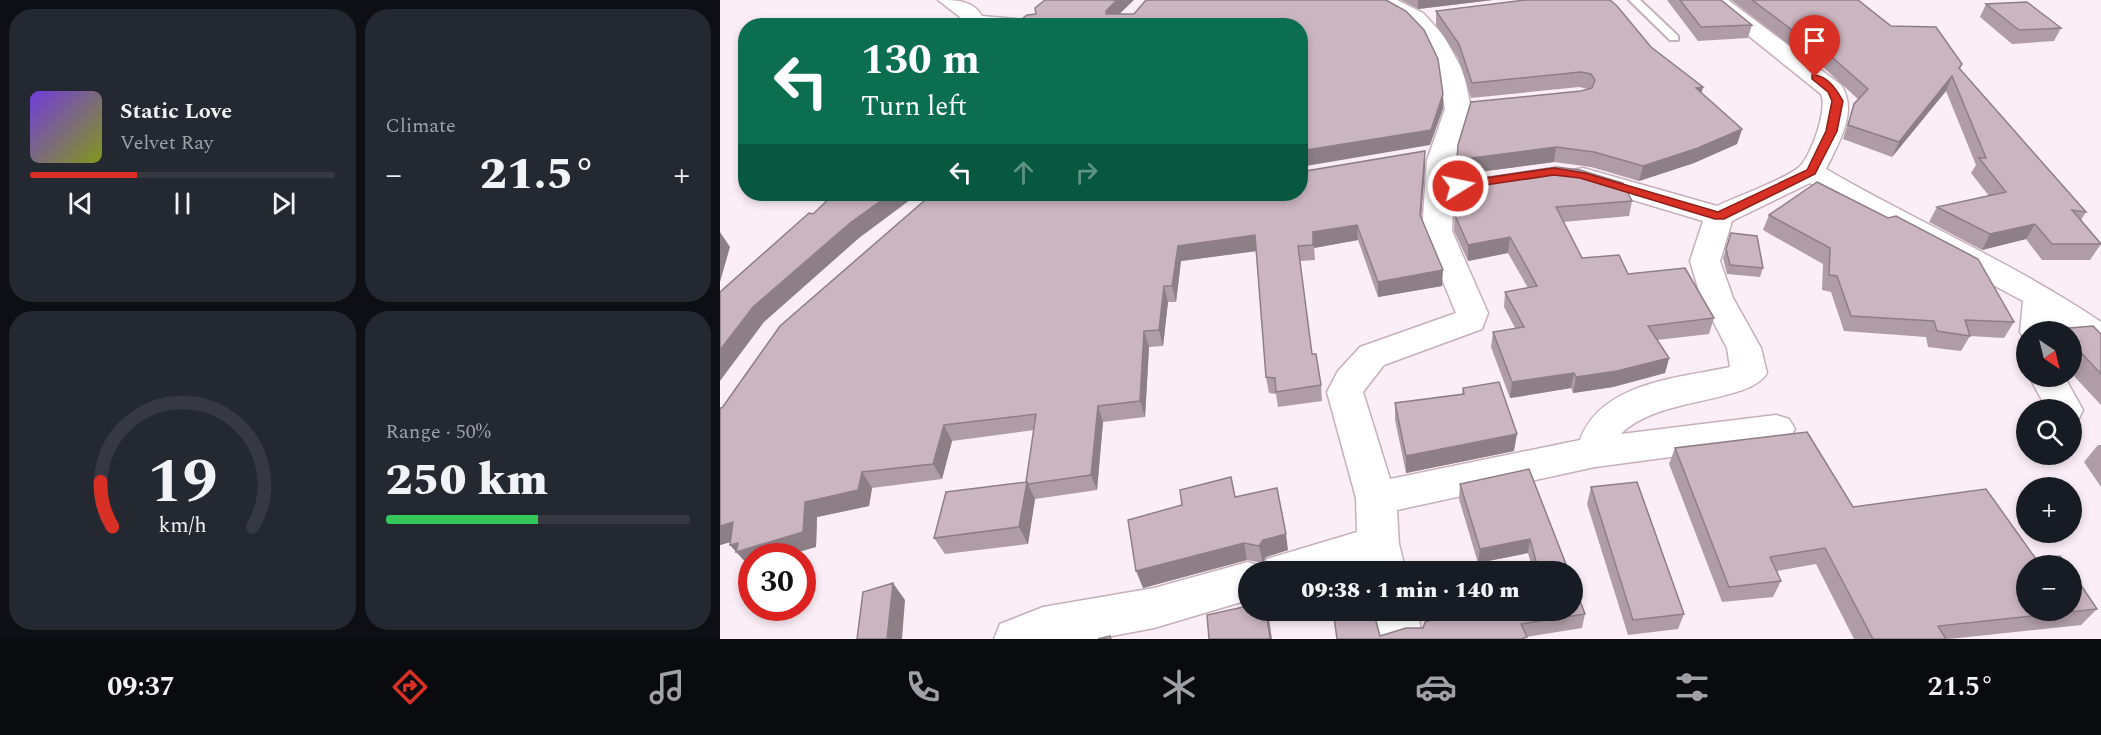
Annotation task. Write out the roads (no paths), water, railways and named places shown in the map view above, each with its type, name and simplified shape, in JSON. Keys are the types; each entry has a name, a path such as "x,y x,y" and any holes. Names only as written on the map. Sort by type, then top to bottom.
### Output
{"street":[{"path":"949,0 971,15 970,18"},
{"path":"1361,561 1382,558 1376,498 1345,392 1350,380 1372,356 1470,321 1472,313 1437,231 1450,187 1428,155 1470,107 1426,17 1381,0"},
{"path":"1554,171 1581,175 1719,216 1811,172 1832,131 1838,101 1832,90 1715,0"},
{"path":"1811,172 1873,209 2040,296 2101,339"},
{"path":"1595,452 1604,427 1619,412 1635,403 1741,378 1749,373 1744,348 1717,298 1705,261 1719,216"},
{"path":"2038,321 2040,296"},
{"path":"1376,498 1595,452 1776,429"},
{"path":"1016,639 1043,628 1155,608 1238,584"},
{"path":"1397,621 1401,639"}],"lane":[{"path":"1634,0 1674,38"}]}
